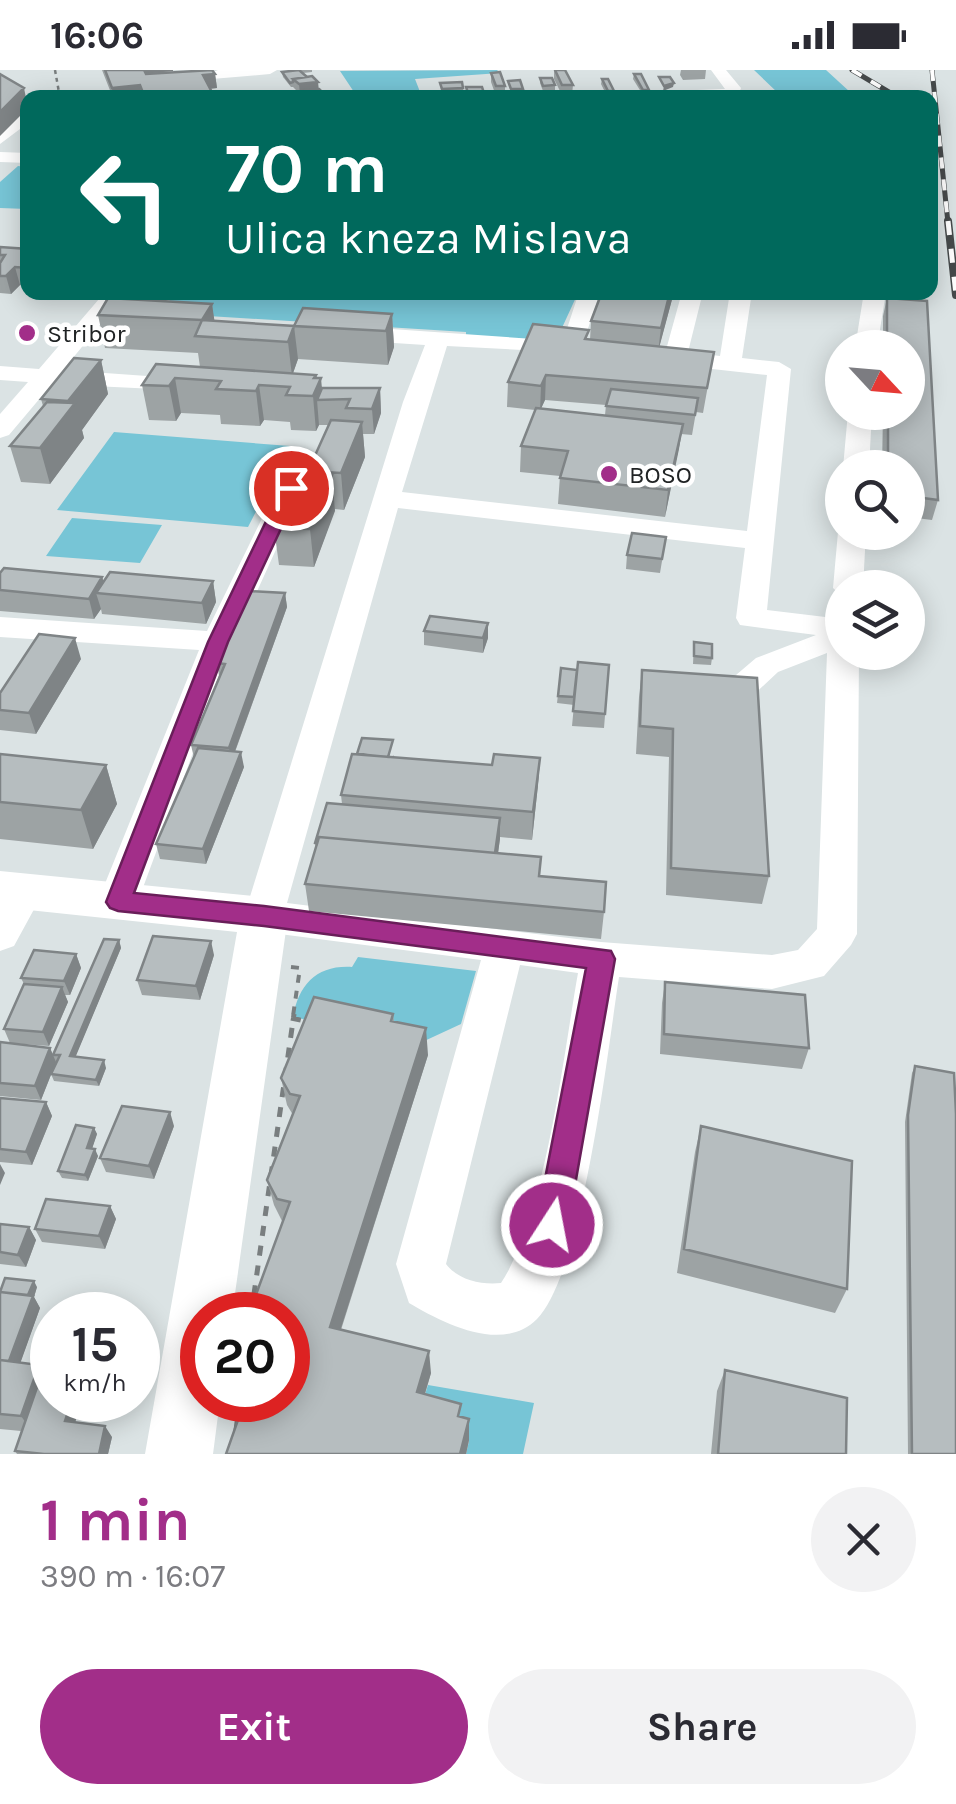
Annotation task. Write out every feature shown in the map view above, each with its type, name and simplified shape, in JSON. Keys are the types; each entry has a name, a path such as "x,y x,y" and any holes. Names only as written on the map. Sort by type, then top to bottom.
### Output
{"main road":[{"path":"13,890 118,902 260,939 179,1454"}],"street":[{"path":"718,70 736,90"},
{"path":"212,75 266,74"},
{"path":"0,139 20,121"},
{"path":"0,430 109,300"},
{"path":"148,300 132,320 170,322"},
{"path":"324,331 580,348 589,300"},
{"path":"675,358 691,300"},
{"path":"730,363 741,300"},
{"path":"869,330 874,300"},
{"path":"440,338 406,402 387,499 260,939 504,948 772,972 810,964 837,934 842,670"},
{"path":"640,354 779,368 751,618 825,629"},
{"path":"0,373 220,388"},
{"path":"118,902 218,642 306,457"},
{"path":"387,499 760,541"},
{"path":"0,627 218,642"},
{"path":"672,688 736,692 767,665 825,639"},
{"path":"0,936 13,890"},
{"path":"504,948 422,1264 428,1285 447,1297 500,1311 518,1302 531,1286 552,1225 601,959"}],"path":[{"path":"254,1292 300,968 260,939"},
{"path":"291,1018 310,1022"},
{"path":"235,1436 237,1422"}],"shaded area":[{"path":"754,70 826,70 848,90 775,90"},
{"path":"340,71 500,73 415,79 419,90 353,90"},
{"path":"20,166 20,209 0,208 0,182"},
{"path":"170,300 575,300 555,343 466,336 466,332 160,313"},
{"path":"114,432 290,446 248,527 57,510"},
{"path":"72,518 162,525 140,563 46,556"},
{"path":"358,957 476,971 461,1024 420,1043 293,1017 300,995 312,979 329,969 352,967"},
{"path":"428,1385 534,1403 523,1454 466,1454 469,1441 419,1413"}],"building":[{"path":"105,70 144,70 146,74 212,70 215,74 203,75 211,90 142,90 140,85 112,88"},
{"path":"299,70 307,77 290,83 282,72"},
{"path":"555,70 565,70 573,85 562,85"},
{"path":"500,72 505,86 496,86 491,73"},
{"path":"0,74 24,88 0,112"},
{"path":"634,74 641,74 649,90 643,90"},
{"path":"312,76 318,82 299,84 293,79"},
{"path":"659,77 670,77 674,83 664,86"},
{"path":"540,78 552,78 555,85 543,86"},
{"path":"602,79 608,79 614,90 608,90"},
{"path":"520,80 523,89 511,89 508,81"},
{"path":"462,82 463,88 442,89 440,83"},
{"path":"0,247 20,248 20,267 0,276 0,263 5,255 0,255"},
{"path":"107,300 212,304 202,320 98,315"},
{"path":"599,300 668,300 661,328 591,321"},
{"path":"887,300 927,301 938,500 925,498 925,450 888,450 888,430 925,430 925,330 887,330"},
{"path":"303,308 392,314 386,331 294,326"},
{"path":"202,320 294,326 288,342 195,336"},
{"path":"533,324 589,330 585,339 714,352 707,388 546,375 541,386 508,382"},
{"path":"74,358 101,360 68,401 41,399"},
{"path":"156,364 321,378 313,396 286,395 290,387 259,385 256,391 216,389 221,381 175,378 169,386 142,385"},
{"path":"322,388 380,388 372,409 346,408 350,399 317,400"},
{"path":"611,389 698,398 695,415 606,406"},
{"path":"47,402 75,403 40,448 10,446"},
{"path":"536,408 683,424 668,490 560,478 568,451 521,446"},
{"path":"331,420 362,422 341,473 308,471"},
{"path":"298,473 332,475 310,529 274,528"},
{"path":"632,533 666,537 662,559 627,555"},
{"path":"4,568 102,577 89,599 0,590 0,573"},
{"path":"110,572 213,581 202,603 96,593"},
{"path":"249,591 285,593 229,748 191,745 225,664 217,663"},
{"path":"430,616 488,623 483,638 424,631"},
{"path":"39,634 75,638 29,713 0,710 0,693"},
{"path":"694,642 712,644 712,658 694,656"},
{"path":"578,662 609,665 605,714 573,711"},
{"path":"561,668 577,670 574,697 558,696"},
{"path":"642,670 757,678 769,876 671,868 673,729 640,726"},
{"path":"362,738 393,740 388,757 357,754"},
{"path":"198,748 241,752 203,849 156,844"},
{"path":"0,754 106,765 81,810 0,802"},
{"path":"352,754 492,765 494,754 540,758 533,812 341,795"},
{"path":"327,803 500,818 495,853 319,837 317,844"},
{"path":"319,837 541,857 539,876 606,882 604,912 305,884"},
{"path":"153,936 211,941 196,986 137,980"},
{"path":"104,939 119,940 70,1056 104,1060 96,1080 51,1074 60,1055 53,1055"},
{"path":"34,950 76,954 64,981 21,978"},
{"path":"665,982 805,995 809,1048 664,1034"},
{"path":"24,984 62,987 43,1032 4,1029"},
{"path":"314,997 393,1014 391,1021 426,1028 330,1327 429,1351 417,1392 461,1404 458,1416 469,1419 460,1454 226,1454 237,1422 310,1422 310,1292 257,1292 290,1202 277,1199 267,1180 300,1096 290,1094 281,1078"},
{"path":"0,1042 50,1048 35,1086 0,1083"},
{"path":"915,1066 954,1073 956,1454 912,1454 908,1115"},
{"path":"0,1098 46,1102 26,1152 0,1149"},
{"path":"122,1106 170,1112 149,1166 100,1158"},
{"path":"76,1125 94,1128 87,1148 95,1149 85,1175 58,1171"},
{"path":"701,1126 852,1161 847,1289 684,1249"},
{"path":"46,1199 110,1206 99,1236 35,1229"},
{"path":"0,1224 29,1227 18,1255 0,1252"},
{"path":"5,1278 34,1281 28,1295 0,1292"},
{"path":"0,1292 30,1296 9,1361 0,1360"},
{"path":"0,1360 30,1364 30,1390 21,1416 0,1414"},
{"path":"725,1370 847,1398 846,1454 718,1454"},
{"path":"30,1408 30,1422 105,1426 99,1454 15,1451"}],"railway":[{"path":"852,70 886,90"},
{"path":"932,70 934,90"},
{"path":"938,127 948,223"},
{"path":"948,221 956,295"}],"place":[{"name":"Stribor","path":"27,333"},
{"name":"BOSO","path":"609,474"}],"route":[{"path":"291,488 218,642 118,902 264,916 601,959 552,1225"}]}
